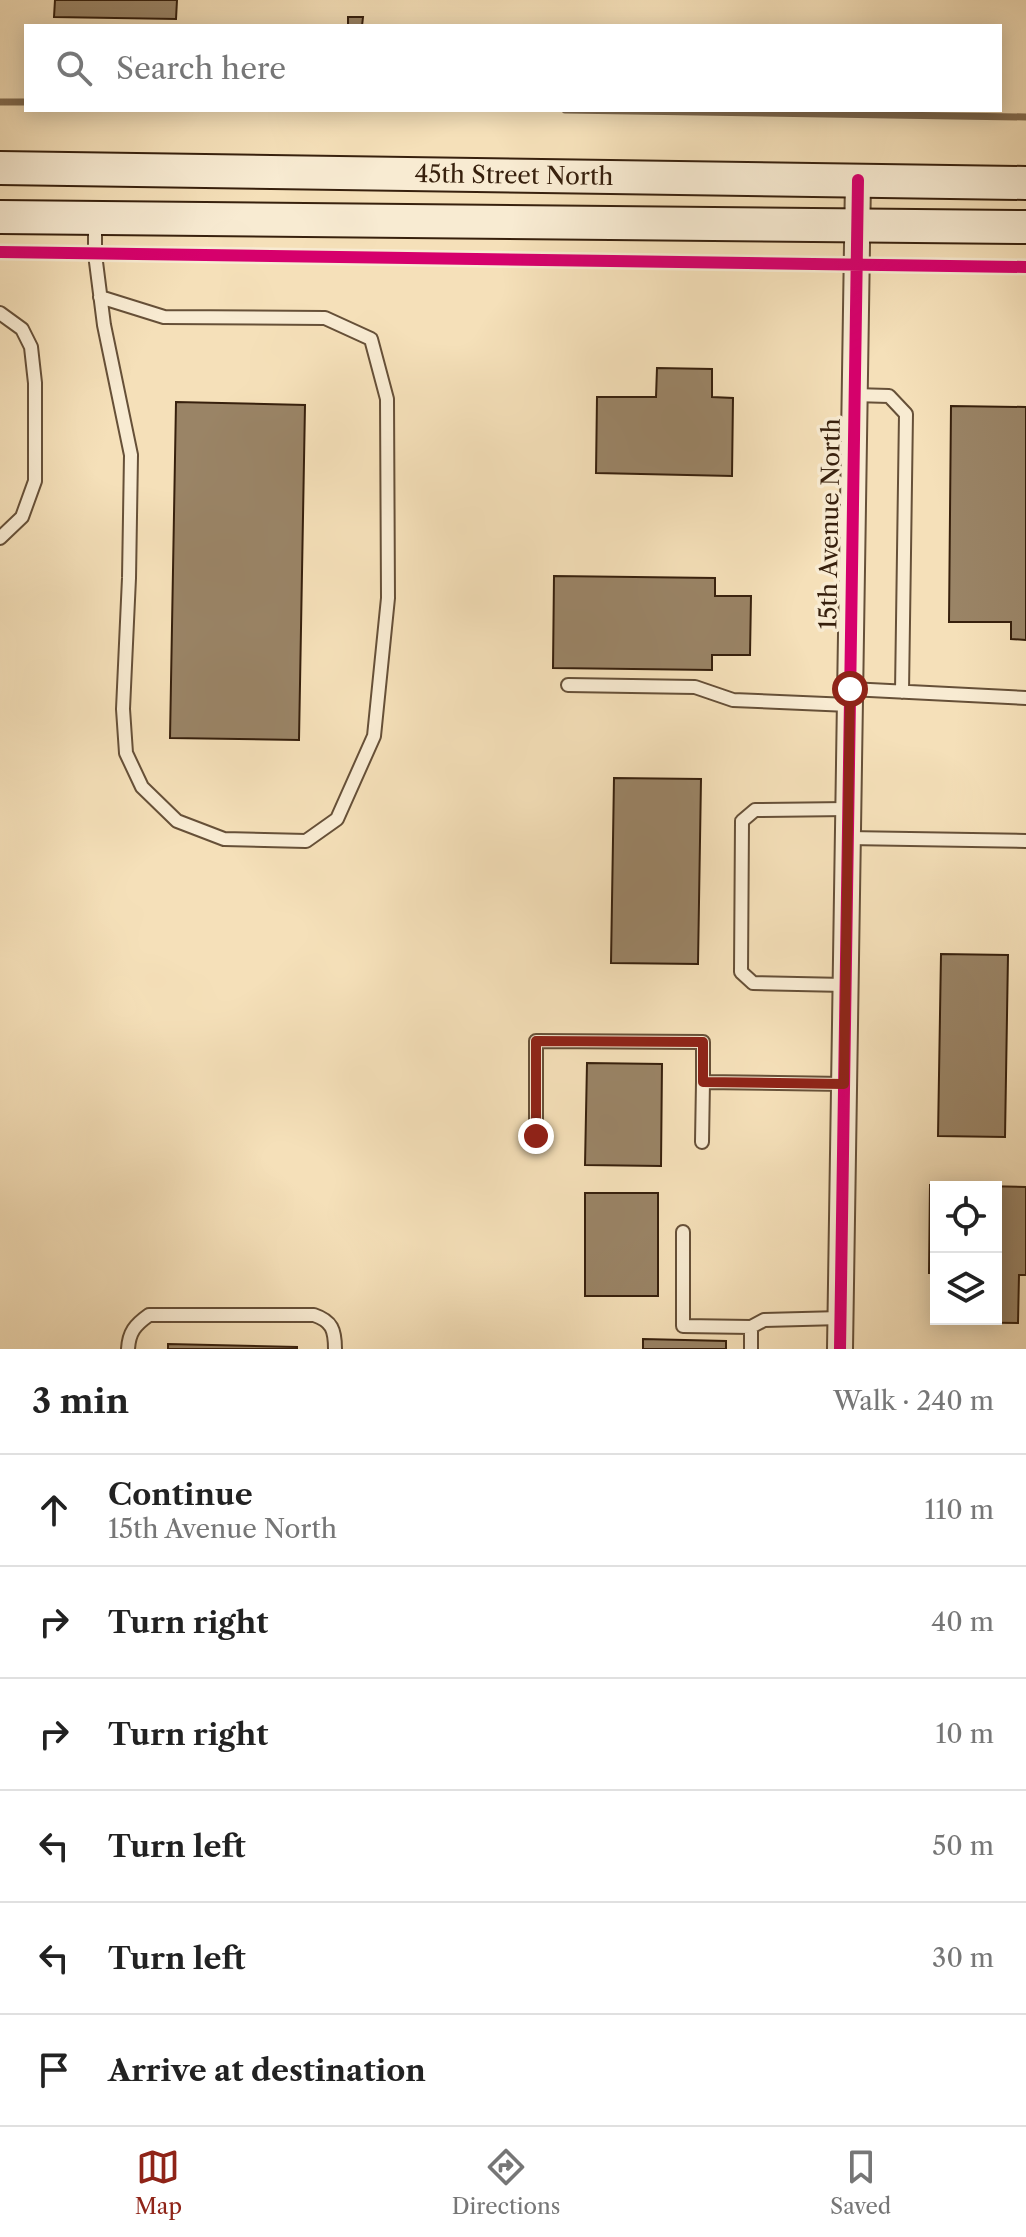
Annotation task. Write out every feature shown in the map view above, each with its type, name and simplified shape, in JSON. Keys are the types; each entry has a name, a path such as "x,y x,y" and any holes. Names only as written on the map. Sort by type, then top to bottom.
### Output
{"main road":[{"name":"45th Street North","path":"0,168 1026,183"},
{"name":"45th Street North","path":"0,217 1026,227"}],"street":[{"name":"15th Avenue North","path":"840,1349 858,180"}],"lane":[{"path":"95,218 95,254 100,297 104,325 131,455 123,709 126,753 142,787 177,821 224,839 306,841 337,819 374,736 388,598 387,399 371,339 325,318 164,317 100,297"},
{"path":"0,313 22,329 31,347 35,383 35,481 22,517 0,538"},
{"path":"854,395 889,396 906,414 902,692"},
{"path":"568,685 695,687 733,700 850,697 902,692 1026,698"},
{"path":"845,985 753,983 741,972 742,821 755,810 848,809"},
{"path":"848,838 1026,841"},
{"path":"536,1136 536,1041 703,1042 702,1142"},
{"path":"703,1082 844,1084"},
{"path":"683,1232 683,1326 751,1327 764,1320 841,1318"},
{"path":"128,1349 129,1335 137,1323 149,1315 314,1315 327,1319 335,1332 335,1349"},
{"path":"751,1327 751,1349"}],"building":[{"path":"55,0 177,0 176,19 54,17"},
{"path":"348,17 363,17 362,24 348,24"},
{"path":"657,368 712,369 712,397 733,398 732,476 596,473 597,397 656,397"},
{"path":"176,402 305,405 299,740 170,738"},
{"path":"951,406 1026,407 1026,640 1011,639 1011,622 949,622"},
{"path":"554,576 715,578 715,596 751,596 750,655 712,655 712,670 553,668"},
{"path":"614,778 701,779 698,964 611,963"},
{"path":"941,954 1008,955 1005,1137 938,1136"},
{"path":"587,1063 662,1064 661,1166 585,1165"},
{"path":"930,1185 930,1273 929,1273"},
{"path":"1002,1186 1026,1187 1026,1275 1019,1275 1018,1323 1002,1323"},
{"path":"585,1193 658,1193 658,1296 585,1296"},
{"path":"643,1339 726,1341 726,1349 643,1349"},
{"path":"168,1344 297,1347 297,1349 168,1349"}],"waterway":[{"path":"0,102 24,102"},
{"path":"697,112 1026,117"}],"cycle path":[{"path":"840,1349 858,180"},
{"path":"0,252 1026,267"}],"route":[{"path":"536,1136 536,1041 703,1042 703,1082 844,1084 850,689"}]}
